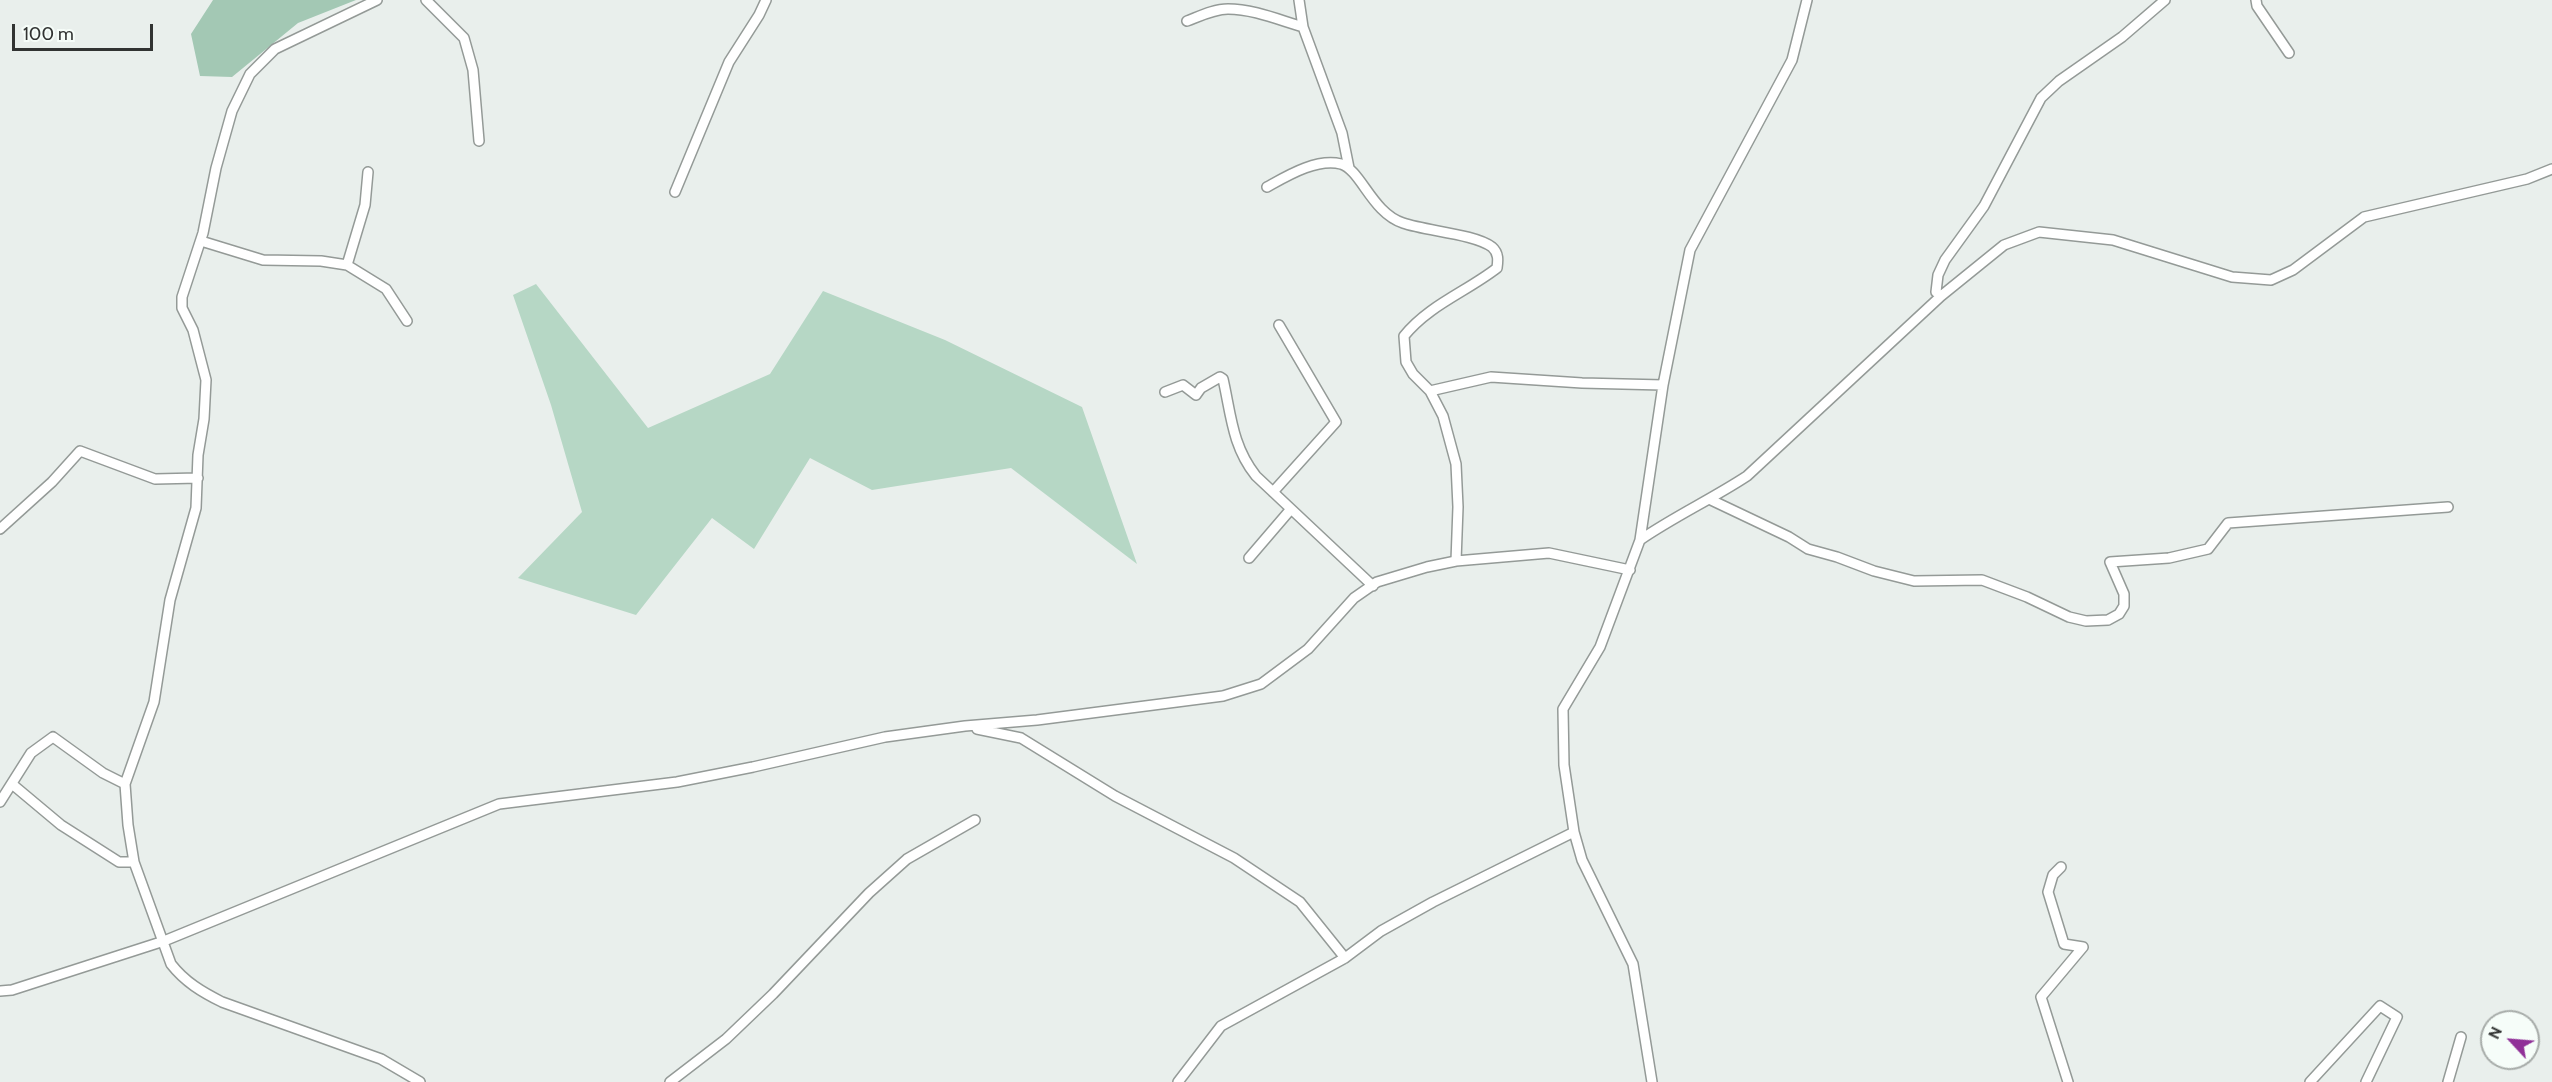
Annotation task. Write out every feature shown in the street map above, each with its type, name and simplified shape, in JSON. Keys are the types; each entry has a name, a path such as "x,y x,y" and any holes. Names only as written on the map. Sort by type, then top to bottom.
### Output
{"street":[{"path":"377,0 275,49 250,74 232,111 216,168 201,241 182,297 183,308 193,330 206,380 204,419 198,455 196,508 170,600 154,702 125,784 134,862 171,964 180,975 203,993 222,1002 381,1059 420,1082"},
{"path":"426,0 464,38 473,70 479,141"},
{"path":"675,192 729,62 766,0"},
{"path":"1299,0 1303,27 1342,133 1349,168 1384,214 1402,223 1480,242 1494,248 1498,256 1497,268 1414,322 1404,336 1406,362 1413,374 1430,391 1443,416 1456,464 1458,507 1456,561"},
{"path":"1652,1082 1633,964 1582,860 1574,832 1564,765 1563,710 1600,647 1640,540 1663,385 1690,250 1792,60 1807,0"},
{"path":"1941,296 1936,292 1938,275 1945,260 1984,206 2041,98 2059,81 2122,37 2165,0"},
{"path":"2256,0 2257,6 2289,52"},
{"path":"1187,21 1210,12 1227,9 1247,11 1303,27"},
{"path":"1267,187 1296,171 1340,164 1349,168"},
{"path":"1640,540 1668,521 1747,476 1941,296 2004,245 2039,232 2113,240 2232,277 2271,280 2294,270 2364,216 2527,179 2552,169"},
{"path":"347,265 365,205 368,172"},
{"path":"201,241 263,260 321,261 347,265 386,289 407,321"},
{"path":"1273,492 1336,422 1279,325"},
{"path":"1165,392 1183,385 1196,395 1201,388 1220,377 1223,378 1236,441 1243,460 1273,492 1373,586"},
{"path":"1430,391 1491,377 1663,385"},
{"path":"0,529 52,482 80,451 156,478 198,478"},
{"path":"1709,499 1789,537 1808,549 1874,571 1914,581 1982,579 2069,617 2086,621 2108,620 2119,614 2124,606 2124,594 2110,562 2169,558 2208,549 2228,523 2448,507"},
{"path":"1249,558 1291,509"},
{"path":"0,991 12,990 164,941 499,804 677,782 885,737 1223,696 1261,684 1308,649 1354,598 1373,586 1427,567 1456,561 1549,553 1630,570"},
{"path":"965,726 1021,738 1115,796 1234,858 1300,902 1345,958"},
{"path":"0,802 31,753 53,737 103,774 125,784"},
{"path":"12,784 62,825 119,862 134,862"},
{"path":"670,1082 726,1039 758,1009 869,893 907,859 975,820"},
{"path":"1178,1082 1221,1026 1345,958 1380,931 1574,832"},
{"path":"2061,867 2053,875 2048,892 2064,944 2083,947 2041,997 2068,1082"},
{"path":"2310,1082 2380,1006 2397,1017 2366,1082"},
{"path":"2448,1082 2462,1037"}],"green space":[{"path":"213,0 356,0 298,23 232,77 200,76 191,34"},
{"path":"536,284 648,428 770,374 823,291 945,340 1082,407 1137,564 1011,468 872,490 810,458 754,549 712,518 636,615 518,578 582,512 551,405 513,295"}]}
